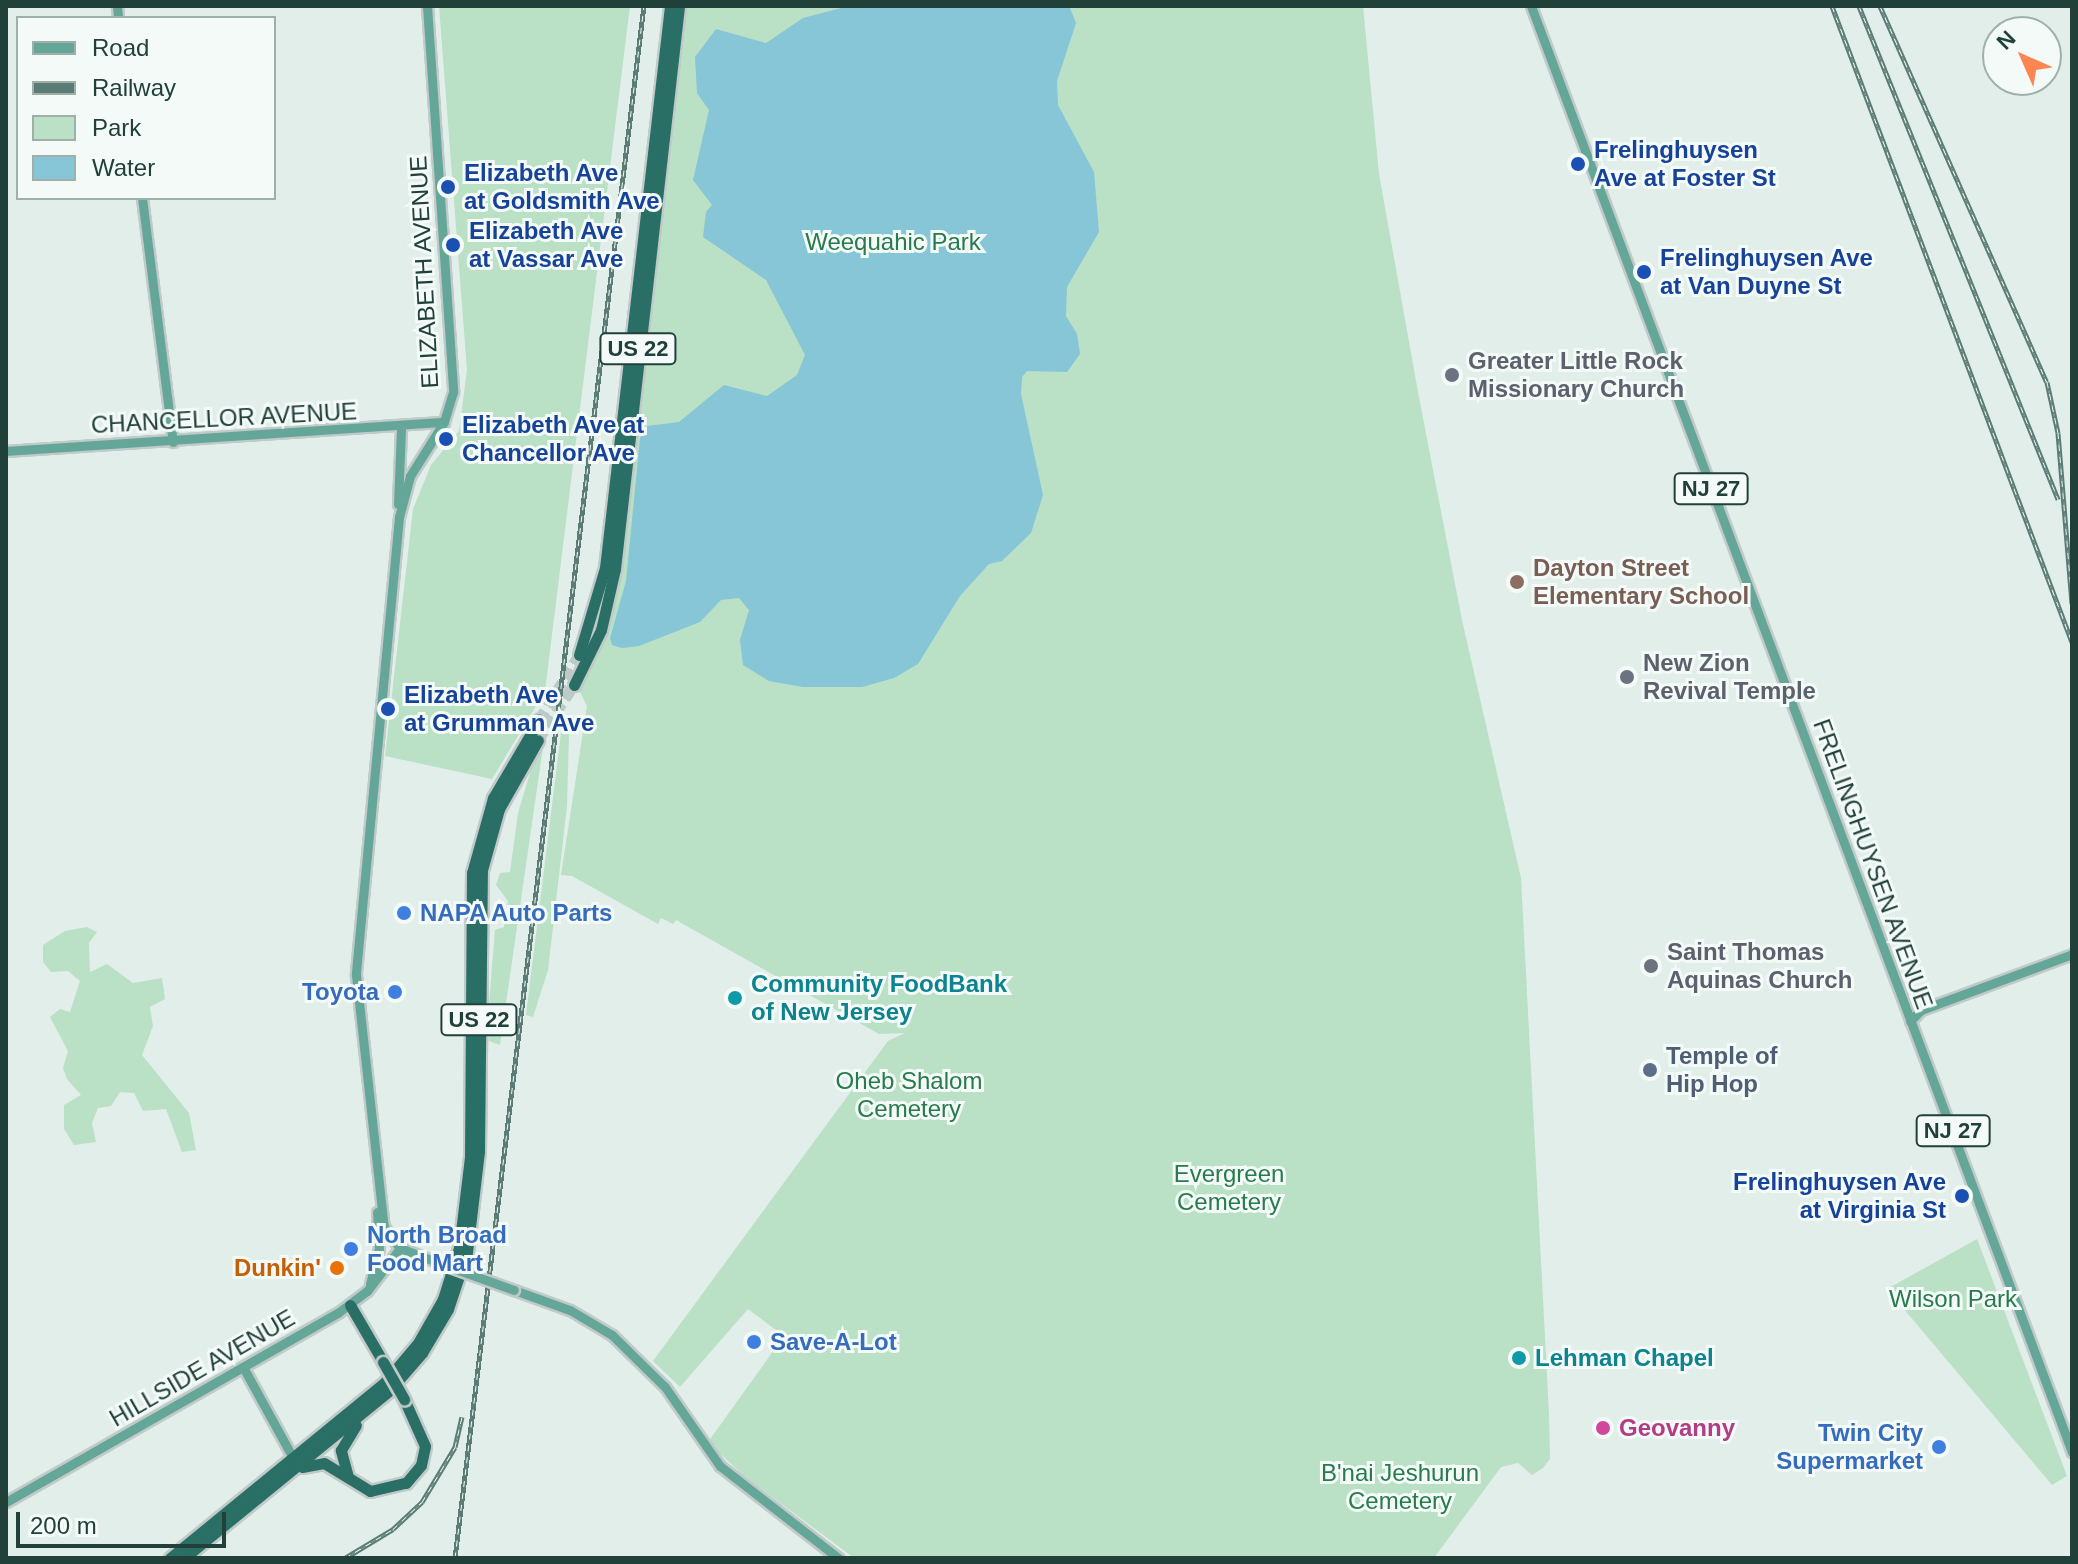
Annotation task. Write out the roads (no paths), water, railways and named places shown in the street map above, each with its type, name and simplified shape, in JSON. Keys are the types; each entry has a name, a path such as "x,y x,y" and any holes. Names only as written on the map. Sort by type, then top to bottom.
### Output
{"highway":[{"name":"US 22","path":"579,655 605,568 670,6"},
{"name":"US 22","path":"574,685 601,630 615,569 679,6"},
{"name":"US 22","path":"170,1558 397,1369 425,1332 447,1287 461,1236 470,1157 472,873 493,798 539,720"},
{"name":"US 22","path":"184,1558 380,1399 436,1332 467,1252 480,1126 481,883 499,809 538,740"},
{"path":"291,1472 320,1462 366,1490 390,1491 419,1469 423,1433 350,1305"},
{"path":"351,1481 342,1462 343,1442 380,1399"}],"main road":[{"name":"ELIZABETH AVENUE","path":"379,1201 356,975 374,761 399,517 410,476 444,422 452,399 453,368 427,6"},
{"name":"FRELINGHUYSEN AVENUE","path":"1531,6 2072,1452"},
{"path":"142,200 173,442"},
{"name":"CHANCELLOR AVENUE","path":"6,451 401,428 444,422"},
{"path":"399,517 401,428"},
{"path":"1910,1021 1921,1010 2072,954"},
{"path":"379,1201 385,1231 400,1248 570,1310 612,1335 665,1387 720,1466 838,1558"},
{"path":"367,1291 379,1249 379,1201"},
{"name":"HILLSIDE AVENUE","path":"6,1502 350,1305 367,1291 400,1248"},
{"path":"243,1367 293,1458"}],"water":[{"name":"Weequahic Park","path":"849,6 1069,6 1076,23 1057,81 1058,105 1094,172 1099,232 1067,287 1066,316 1077,334 1080,354 1067,372 1027,371 1022,377 1021,394 1043,495 1031,533 1002,561 989,564 960,596 918,664 894,678 862,687 803,687 769,681 743,665 740,640 749,610 739,598 721,600 700,622 639,646 622,648 612,645 610,638 626,581 640,438 647,426 679,422 724,385 767,396 797,375 805,355 766,280 703,237 706,212 712,205 693,180 709,110 697,93 695,57 716,29 766,43 803,18"}],"tunnel":[{"path":"539,720 579,655"},
{"path":"538,740 574,685"}],"railway":[{"path":"455,1558 644,6"},
{"path":"1832,6 2072,642"},
{"path":"1859,6 2058,499"},
{"path":"1880,6 2047,382 2058,433 2072,603"},
{"path":"345,1558 393,1529 422,1502 455,1447 462,1417"}],"place":[{"name":"Frelinghuysen Ave at Foster St","path":"1578,164"},
{"name":"Elizabeth Ave at Goldsmith Ave","path":"448,187"},
{"name":"Elizabeth Ave at Vassar Ave","path":"453,245"},
{"name":"Frelinghuysen Ave at Van Duyne St","path":"1644,272"},
{"name":"Greater Little Rock Missionary Church","path":"1452,375"},
{"name":"Elizabeth Ave at Chancellor Ave","path":"446,439"},
{"name":"Dayton Street Elementary School","path":"1517,582"},
{"name":"New Zion Revival Temple","path":"1627,677"},
{"name":"Elizabeth Ave at Grumman Ave","path":"388,709"},
{"name":"NAPA Auto Parts","path":"404,913"},
{"name":"Saint Thomas Aquinas Church","path":"1651,966"},
{"name":"Toyota","path":"395,992"},
{"name":"Community FoodBank of New Jersey","path":"735,998"},
{"name":"Temple of Hip Hop","path":"1650,1070"},
{"name":"Frelinghuysen Ave at Virginia St","path":"1962,1196"},
{"name":"North Broad Food Mart","path":"351,1249"},
{"name":"Dunkin'","path":"337,1268"},
{"name":"Save-A-Lot","path":"754,1342"},
{"name":"Lehman Chapel","path":"1519,1358"},
{"name":"Geovanny","path":"1603,1428"},
{"name":"Twin City Supermarket","path":"1939,1447"}],"park label":[{"name":"Oheb Shalom Cemetery","path":"909,1095"},
{"name":"Evergreen Cemetery","path":"1229,1188"},
{"name":"Wilson Park","path":"1953,1299"},
{"name":"B'nai Jeshurun Cemetery","path":"1400,1487"}]}
